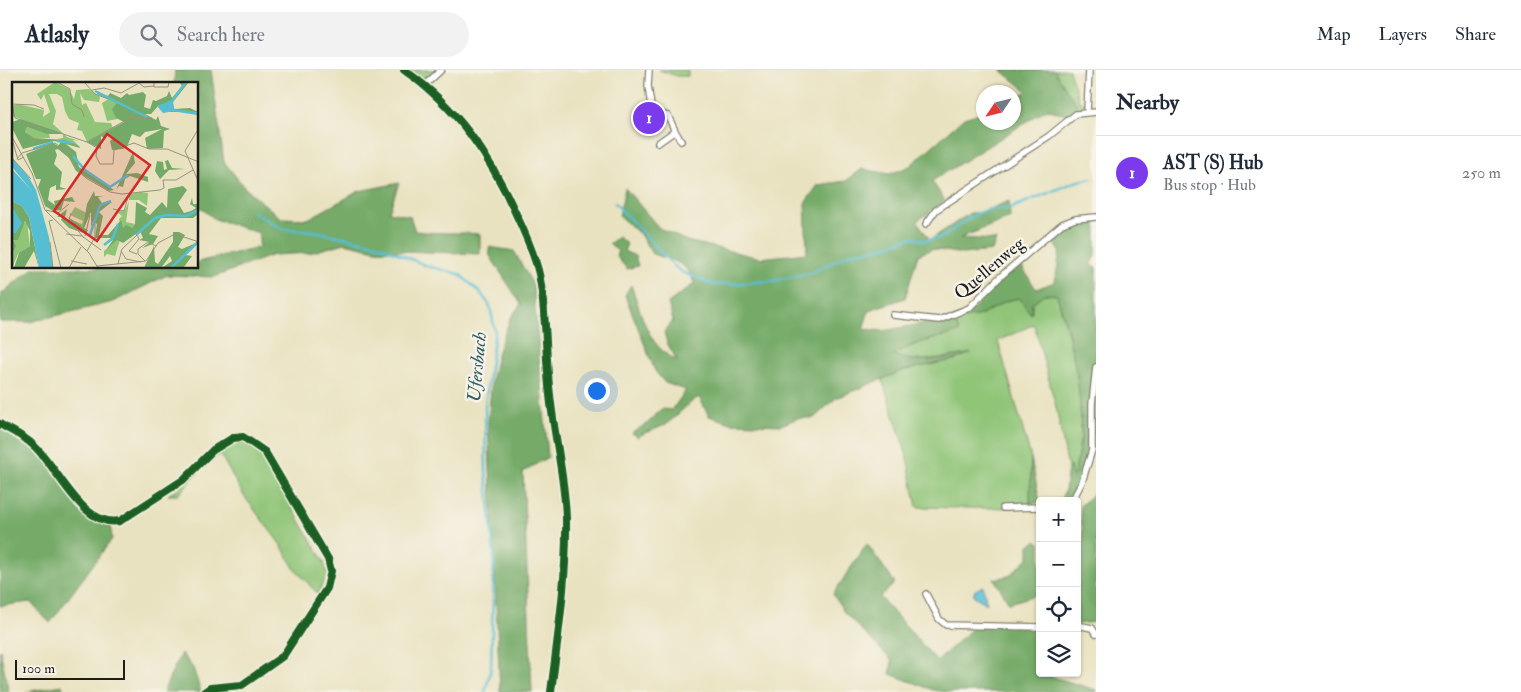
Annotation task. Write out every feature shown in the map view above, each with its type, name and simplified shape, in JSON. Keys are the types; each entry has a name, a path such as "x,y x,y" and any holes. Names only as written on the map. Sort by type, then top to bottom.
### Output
{"street":[{"path":"404,70 426,85 477,141 508,196 528,240 539,274 552,418 562,473 566,520 562,605 551,692"},
{"path":"426,85 442,70"},
{"path":"649,70 648,86 652,112 668,116 681,141"},
{"path":"1087,112 1090,70"},
{"path":"926,224 936,210 1049,136 1076,114 1096,112"},
{"path":"658,143 675,131"},
{"name":"Quellenweg","path":"893,315 939,320 969,308 1000,277 1062,224 1075,219 1096,216"},
{"path":"1074,497 1082,482 1092,450 1092,404 1096,367"},
{"path":"0,424 33,444 86,510 111,523 120,521 167,491 182,480 213,450 233,438 243,437 265,452 328,559 331,571 327,588 283,656 242,685 210,688 204,692"},
{"path":"1003,508 1036,507"},
{"path":"926,594 939,619 946,625 1036,627"},
{"path":"1081,626 1092,628 1096,634"}],"green space":[{"path":"175,70 211,70 224,162 246,189 281,218 308,219 359,191 399,183 389,212 410,216 415,231 480,234 480,254 375,250 345,243 309,253 273,255 214,277 167,275 113,302 29,322 0,322 0,295 32,269 199,269 199,262 259,247 259,233 215,219 199,207 199,82 174,82"},
{"path":"410,70 437,70 426,80"},
{"path":"659,70 688,70 688,76 677,76"},
{"path":"1001,70 1054,70 1079,109 1066,115 1047,109 1021,125 1021,95 1027,91"},
{"path":"1054,70 1069,70 1080,103 1086,102 1085,107 1079,109"},
{"path":"976,114 976,130 1013,130 932,181 945,201 917,221 930,240 970,213 980,213 1009,201 1010,218 960,238 996,240 992,251 963,254 932,249 918,255 905,298 869,310 863,329 883,331 931,322 957,325 959,332 919,343 893,354 911,360 931,360 971,353 957,359 902,371 836,398 814,418 798,418 781,425 731,423 709,416 699,397 666,424 638,437 632,433 648,423 661,409 672,410 686,390 665,383 655,371 625,295 631,285 642,318 652,338 659,347 677,360 667,343 664,332 673,321 668,303 694,284 692,277 684,267 672,260 652,254 640,234 619,216 625,188 659,228 687,241 760,258 807,253 805,203 818,185 846,181 862,169 890,174 910,166 964,118"},
{"path":"1096,220 1096,256 1091,265 1096,268 1096,434 1092,433 1086,468 1073,497 1062,497 1070,466 1073,477 1075,474 1082,434 1078,382 1069,335 1057,295 1044,294 1032,303 1031,314 1019,298 1006,301 982,315 951,319 971,311 1004,277 1022,267 1036,289 1055,282 1060,251 1051,239 1060,230 1077,223"},
{"path":"618,237 627,244 624,251 635,256 638,266 627,269 616,256 618,251 609,244"},
{"path":"489,247 514,251 533,285 548,457 523,472 532,692 500,692 488,422 492,377 498,351 510,319 521,304 490,256"},
{"path":"1044,294 1057,295 1073,354 1081,415 1078,455 1073,478 1068,468 1056,407 1034,324 998,341 1031,458 1030,504 995,508 917,507 906,453 882,379 902,371 957,359 968,354 919,360 900,358 892,354 919,343 959,332 949,324 931,322 982,315 1006,301 1019,298 1032,313 1032,303"},
{"path":"0,421 33,444 86,511 110,523 112,539 50,623 30,602 0,606"},
{"path":"241,440 260,453 324,562 327,574 318,594 294,568 281,545 244,496 220,454 198,472 178,495 168,495 178,489 214,452 231,442"},
{"path":"1031,458 1039,497 1036,497 1036,503 1030,504"},
{"path":"1096,491 1096,622 1081,624 1081,541 1084,541 1081,505"},
{"path":"1036,541 1036,595 1009,603 994,579 1009,576 1029,557 1029,545"},
{"path":"867,544 895,583 880,597 937,661 977,624 1035,627 1036,677 1053,677 1096,690 1096,692 947,692 933,690 890,674 892,661 844,612 833,594"},
{"path":"0,650 9,692 0,692"},
{"path":"181,653 193,668 201,692 163,692"},
{"path":"62,685 64,692 26,692"}],"water":[{"path":"983,586 987,604 974,596 974,591"}],"waterway":[{"path":"615,203 673,265 682,272 714,285 772,281 811,273 851,253 884,247 913,237 923,241 943,237 972,216 989,209 1009,209 1075,182 1091,178"},
{"name":"Ufersbach","path":"254,212 282,229 314,231 376,244 427,266 459,274 480,292 490,306 495,331 485,406 486,472 494,556 491,669 485,692"}],"cycle path":[{"path":"404,70 440,100 470,134 483,153 495,172 519,221 532,251 539,274 542,289 550,395 564,488 566,519 564,584 551,692"},
{"path":"0,424 22,436 33,445 82,506 93,515 106,521 120,521 183,480 213,450 233,438 243,437 265,452 328,559 331,571 327,588 283,656 242,685 210,688 204,692"}],"place":[{"name":"AST (S) Hub","path":"649,118"}]}
